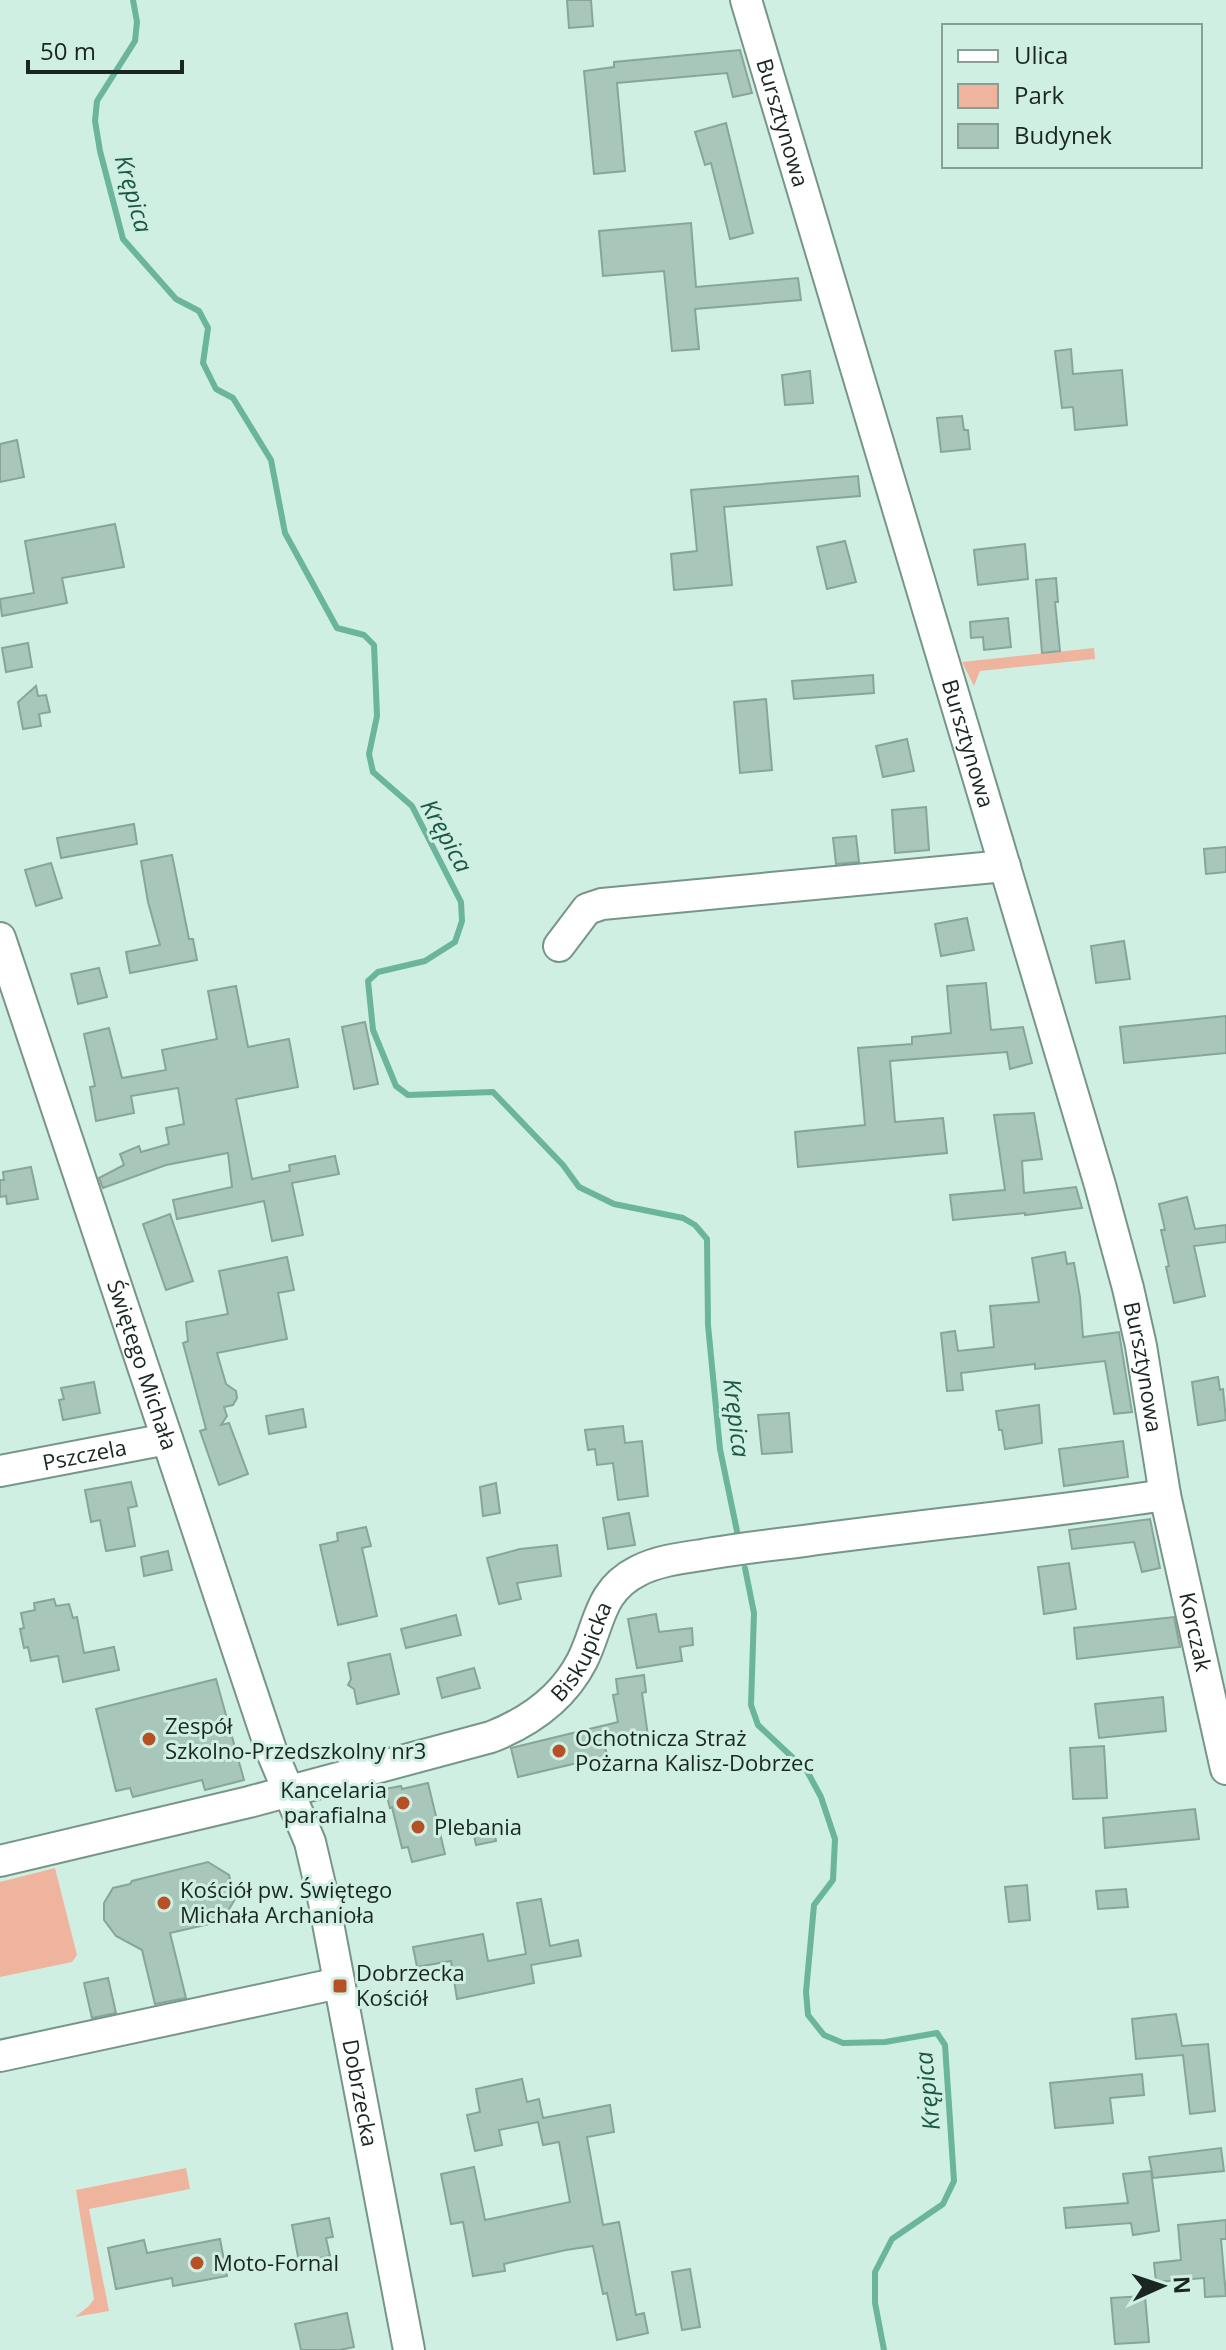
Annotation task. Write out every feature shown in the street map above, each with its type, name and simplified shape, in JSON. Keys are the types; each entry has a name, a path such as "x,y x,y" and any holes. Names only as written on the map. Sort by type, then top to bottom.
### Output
{"street":[{"name":"Bursztynowa","path":"746,0 1096,1170 1141,1346 1165,1495"},
{"path":"559,946 587,909 602,904 1005,866"},
{"name":"Świętego Michała","path":"0,938 257,1708 289,1791"},
{"name":"Pszczela","path":"0,1471 167,1439"},
{"name":"Korczak","path":"1165,1495 1226,1769"},
{"name":"Biskupicka","path":"0,1861 289,1791 491,1737 514,1728 559,1693 580,1664 613,1589 625,1578 649,1567 686,1557 744,1548 1165,1495"},
{"name":"Dobrzecka","path":"289,1791 317,1868 409,2350"},
{"path":"0,2056 339,1983"}],"green space":[{"path":"1094,648 1095,659 980,671 974,686 962,662"},
{"path":"55,1868 77,1955 72,1962 0,1977 0,1882"},
{"path":"186,2168 190,2189 89,2209 109,2311 75,2317 94,2299 76,2190"}],"building":[{"path":"567,0 591,0 593,26 569,28"},
{"path":"740,50 752,93 733,97 727,73 617,83 625,171 594,174 584,71 614,67 614,62"},
{"path":"726,123 753,233 730,239 711,163 705,165 695,132"},
{"path":"691,223 696,287 798,278 801,300 695,309 699,349 672,351 664,271 603,276 599,231"},
{"path":"1071,349 1073,374 1122,370 1127,425 1075,430 1073,407 1062,408 1055,351"},
{"path":"810,371 813,403 785,405 782,375"},
{"path":"962,416 964,430 968,430 970,449 941,452 937,418"},
{"path":"17,440 24,477 0,482 0,444"},
{"path":"858,476 860,496 724,507 732,585 674,590 671,554 697,551 691,490"},
{"path":"115,524 124,567 62,578 67,603 2,616 0,599 34,593 25,541"},
{"path":"845,541 856,582 827,589 817,547"},
{"path":"1025,544 1028,579 978,585 974,550"},
{"path":"1056,578 1060,651 1042,653 1036,580"},
{"path":"1008,618 1011,647 984,650 983,637 971,638 970,622"},
{"path":"28,643 32,667 6,672 2,648"},
{"path":"873,675 874,693 794,699 792,681"},
{"path":"36,686 38,696 46,695 50,712 39,714 41,726 23,729 18,702"},
{"path":"766,699 772,770 740,773 734,702"},
{"path":"907,739 914,771 883,777 876,746"},
{"path":"926,807 929,850 895,853 892,810"},
{"path":"134,824 137,844 61,858 57,838"},
{"path":"856,836 859,862 836,864 833,838"},
{"path":"1226,847 1226,872 1206,874 1204,849"},
{"path":"172,855 189,939 193,939 197,960 130,973 126,952 160,945 141,861"},
{"path":"51,863 62,898 36,906 25,870"},
{"path":"967,918 974,950 941,956 935,924"},
{"path":"1124,941 1130,979 1096,983 1091,946"},
{"path":"99,968 107,997 78,1004 71,974"},
{"path":"986,983 991,1030 1023,1027 1032,1063 1010,1069 1007,1052 890,1061 895,1122 943,1118 947,1153 798,1167 795,1132 865,1125 858,1048 912,1044 912,1037 951,1033 947,986"},
{"path":"236,986 248,1047 289,1039 298,1087 236,1099 252,1179 290,1171 289,1165 335,1156 339,1174 292,1183 303,1235 272,1241 264,1201 177,1219 173,1200 232,1187 228,1153 166,1165 103,1188 99,1178 124,1165 120,1154 139,1146 141,1152 169,1144 166,1128 184,1124 178,1088 131,1096 134,1113 96,1121 90,1087 95,1086 84,1034 109,1028 122,1078 166,1070 162,1050 217,1039 208,991"},
{"path":"1226,1016 1226,1053 1124,1063 1120,1027"},
{"path":"365,1022 378,1084 354,1089 342,1027"},
{"path":"1034,1113 1042,1159 1022,1161 1024,1193 1076,1187 1082,1208 953,1220 950,1195 1005,1190 994,1115"},
{"path":"31,1167 38,1199 7,1204 6,1196 0,1197 3,1172"},
{"path":"1187,1197 1195,1229 1226,1225 1226,1242 1194,1246 1205,1296 1174,1303 1166,1267 1169,1266 1161,1230 1165,1230 1159,1204"},
{"path":"170,1214 193,1281 166,1290 143,1224"},
{"path":"1065,1252 1067,1264 1074,1263 1083,1337 1119,1332 1132,1412 1114,1414 1105,1361 1035,1369 1035,1364 961,1373 963,1390 947,1391 941,1333 955,1331 958,1351 994,1347 990,1306 1039,1302 1032,1258"},
{"path":"287,1257 294,1290 278,1293 287,1339 217,1353 226,1384 236,1391 237,1398 233,1405 224,1407 227,1416 221,1425 229,1423 248,1474 219,1485 200,1431 206,1429 183,1343 188,1341 186,1322 228,1314 219,1271"},
{"path":"1218,1377 1220,1390 1223,1389 1226,1420 1198,1425 1192,1382"},
{"path":"94,1382 100,1413 63,1420 59,1400 64,1399 61,1388"},
{"path":"1039,1405 1042,1443 1005,1449 996,1411"},
{"path":"303,1409 306,1427 269,1434 266,1416"},
{"path":"789,1413 792,1452 762,1454 758,1415"},
{"path":"623,1426 625,1443 642,1441 648,1496 618,1500 613,1463 597,1465 595,1449 588,1450 585,1430"},
{"path":"1123,1441 1128,1477 1064,1486 1059,1449"},
{"path":"131,1482 137,1506 128,1508 135,1546 106,1551 100,1520 91,1522 85,1490"},
{"path":"496,1483 500,1513 483,1516 480,1487"},
{"path":"629,1513 635,1545 608,1549 603,1518"},
{"path":"1150,1519 1160,1568 1142,1572 1134,1542 1072,1549 1069,1530"},
{"path":"366,1527 371,1546 362,1548 377,1616 338,1625 320,1545 338,1541 337,1533"},
{"path":"557,1545 561,1576 517,1583 521,1599 499,1604 487,1558 520,1549"},
{"path":"168,1551 172,1570 144,1576 141,1557"},
{"path":"1069,1563 1076,1609 1044,1614 1038,1567"},
{"path":"54,1599 56,1606 69,1604 73,1618 77,1617 84,1653 114,1647 119,1670 63,1682 58,1656 31,1661 20,1629 24,1628 21,1613 35,1610 34,1603"},
{"path":"656,1614 659,1632 692,1628 693,1645 680,1647 682,1661 637,1668 628,1619"},
{"path":"456,1615 461,1635 406,1648 401,1629"},
{"path":"1174,1617 1180,1647 1077,1659 1074,1628"},
{"path":"390,1654 399,1694 357,1704 354,1689 348,1685 351,1679 348,1663"},
{"path":"474,1668 480,1688 442,1698 437,1678"},
{"path":"644,1675 646,1692 642,1693 648,1736 604,1742 607,1756 518,1777 511,1748 618,1722 613,1695 618,1694 616,1679"},
{"path":"216,1679 244,1780 205,1790 202,1780 133,1797 130,1788 116,1791 96,1709"},
{"path":"1163,1697 1166,1731 1099,1738 1095,1704"},
{"path":"1104,1746 1107,1798 1073,1799 1070,1748"},
{"name":"Plebania","path":"428,1783 445,1854 412,1862 408,1847 402,1848 385,1789"},
{"path":"1195,1809 1199,1839 1105,1848 1103,1818"},
{"path":"492,1822 496,1841 476,1845 472,1826"},
{"name":"Kościół pw. Świętego Michała Archanioła","path":"208,1862 229,1875 235,1899 222,1921 170,1933 186,1998 155,2004 142,1950 116,1936 104,1920 104,1903 113,1888"},
{"path":"1027,1885 1030,1920 1009,1922 1005,1887"},
{"path":"1126,1889 1128,1907 1098,1909 1096,1891"},
{"path":"541,1899 550,1946 578,1940 581,1956 531,1965 534,1983 457,1999 451,1961 417,1967 413,1947 483,1934 488,1961 526,1954 517,1903"},
{"path":"108,1978 116,2013 92,2018 84,1983"},
{"path":"1176,2014 1182,2046 1208,2044 1215,2111 1190,2114 1183,2055 1136,2059 1132,2019"},
{"path":"1142,2074 1144,2095 1110,2098 1113,2123 1055,2128 1050,2083"},
{"path":"522,2079 527,2102 539,2099 543,2118 610,2105 614,2132 587,2137 603,2225 619,2222 636,2315 644,2313 648,2333 617,2340 593,2246 504,2264 505,2271 473,2276 463,2222 451,2224 441,2174 474,2167 485,2220 570,2202 559,2142 543,2145 538,2122 499,2130 502,2145 475,2151 467,2115 480,2112 476,2089"},
{"path":"1221,2148 1224,2171 1153,2178 1149,2157"},
{"path":"1151,2171 1159,2231 1133,2235 1131,2223 1066,2228 1064,2208 1128,2203 1123,2174"},
{"path":"329,2218 333,2237 326,2238 330,2256 299,2262 292,2225"},
{"path":"1226,2220 1226,2239 1221,2239 1226,2296 1205,2297 1204,2278 1156,2282 1154,2263 1181,2260 1178,2225"},
{"path":"220,2239 227,2276 173,2286 172,2278 116,2289 108,2248 144,2240 147,2253"},
{"path":"690,2269 700,2327 682,2330 672,2272"},
{"path":"1145,2296 1149,2342 1115,2344 1111,2298"},
{"path":"347,2313 354,2347 301,2350 295,2324"}],"waterway":[{"name":"Krępica","path":"133,0 137,22 135,41 97,101 95,121 123,239 176,299 199,311 208,328 203,363 216,389 233,398 271,460 285,533 337,628 364,635 374,645 377,716 369,754 373,772 412,806 461,902 462,921 455,942 425,961 378,972 368,981 373,1030 396,1086 408,1095 493,1092 563,1165 579,1187 614,1204 683,1218 695,1225 707,1239 708,1325 720,1449 738,1536"},
{"name":"Krępica","path":"745,1568 754,1613 751,1705 758,1725 807,1771 821,1797 835,1839 833,1880 814,1905 806,1992 808,2015 824,2035 843,2043 885,2042 937,2033 945,2045 954,2181 943,2204 892,2239 875,2272 875,2303 884,2350"}],"place":[{"name":"Zespół Szkolno-Przedszkolny nr3","path":"149,1739"},
{"name":"Ochotnicza Straż Pożarna Kalisz-Dobrzec","path":"559,1751"},
{"name":"Kancelaria parafialna","path":"403,1803"},
{"name":"Plebania","path":"418,1827"},
{"name":"Kościół pw. Świętego Michała Archanioła","path":"164,1903"},
{"name":"Dobrzecka Kościół","path":"340,1986"},
{"name":"Moto-Fornal","path":"197,2263"}]}
